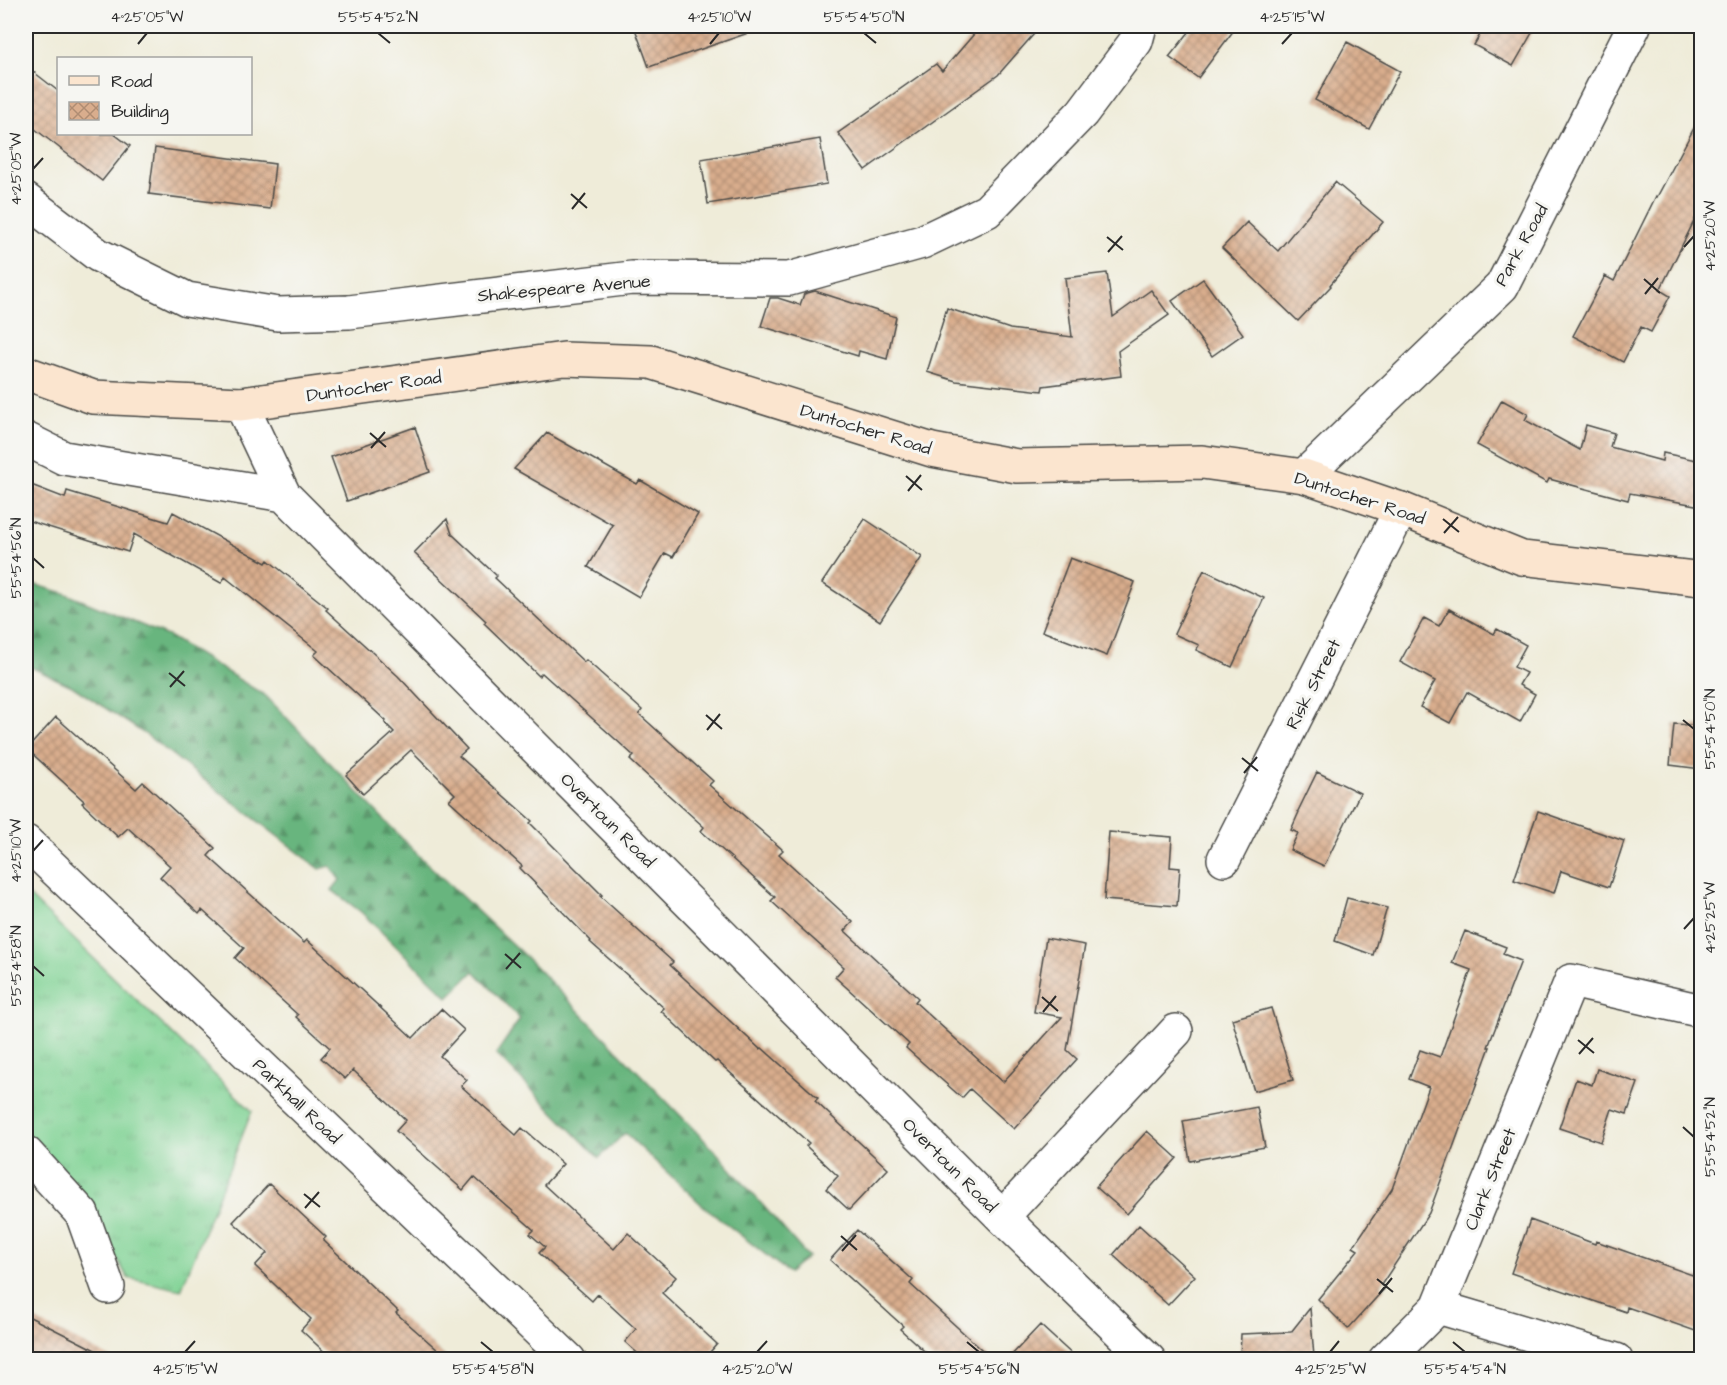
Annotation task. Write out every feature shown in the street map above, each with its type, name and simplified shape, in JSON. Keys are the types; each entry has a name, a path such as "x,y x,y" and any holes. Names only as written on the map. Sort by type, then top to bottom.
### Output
{"main road":[{"name":"Duntocher Road","path":"26,373 93,397 241,404 564,359 651,362 932,450 1017,466 1202,462 1304,476 1401,509 1522,558 1701,579"}],"street":[{"name":"Shakespeare Avenue","path":"26,200 98,255 187,299 279,314 349,312 632,278 789,279 922,242 987,211 1082,113 1136,41 1140,26"},
{"name":"Park Road","path":"1304,476 1502,286 1634,26"},
{"name":"Overtoun Road","path":"241,404 284,495 1002,1217 1149,1359"},
{"path":"26,439 64,458 284,495"},
{"name":"Risk Street","path":"1224,859 1401,509"},
{"name":"Parkhall Road","path":"26,842 569,1359"},
{"name":"Clark Street","path":"1385,1359 1438,1307 1571,981 1701,1011"},
{"name":"Overtoun Road","path":"1002,1217 1176,1031"},
{"path":"26,1153 82,1214 108,1287"},
{"path":"1438,1307 1616,1359"}],"green space":[{"path":"26,582 64,593 170,637 266,696 413,850 531,962 717,1153 808,1257 789,1273 701,1204 625,1133 599,1158 496,1054 520,1019 474,971 448,997 361,912 332,890 340,880 330,866 320,869 145,734 72,686 26,665"},
{"path":"26,893 252,1111 181,1290 128,1278 77,1190 26,1139"}],"building":[{"path":"634,26 756,26 757,30 649,67"},
{"path":"981,26 1041,26 998,75 865,170 838,133 936,64 942,71"},
{"path":"1194,26 1237,26 1198,78 1169,57"},
{"path":"1485,26 1536,26 1513,66 1474,45"},
{"path":"1347,42 1400,71 1369,129 1315,100"},
{"path":"26,66 57,90 57,135 115,135 130,146 102,181 26,122"},
{"path":"1701,115 1701,207 1660,290 1670,296 1651,332 1641,327 1623,362 1573,336 1605,276 1614,281 1656,196"},
{"path":"820,139 827,184 708,204 701,159"},
{"path":"155,148 275,164 270,209 149,194"},
{"path":"1335,182 1383,222 1331,286 1298,321 1222,248 1247,222 1278,251"},
{"path":"1107,273 1113,317 1151,290 1169,315 1118,351 1121,376 1043,386 1042,391 956,381 927,372 947,308 1010,329 1072,337 1065,278"},
{"path":"1203,279 1243,334 1212,356 1172,301"},
{"path":"815,291 896,317 887,359 859,351 858,356 761,326 770,298 778,298 800,305 804,294"},
{"path":"1502,400 1528,414 1525,420 1580,450 1586,425 1614,433 1610,447 1662,461 1663,453 1701,461 1701,506 1630,493 1628,500 1549,479 1547,483 1477,445"},
{"path":"415,427 430,472 347,501 331,457"},
{"path":"547,433 637,484 640,480 698,514 673,557 665,553 639,597 588,567 613,525 514,469"},
{"path":"26,483 65,498 67,491 168,522 173,512 266,563 268,560 328,608 326,610 398,676 467,749 459,756 532,821 530,823 602,895 600,896 673,962 670,965 760,1049 762,1048 818,1098 815,1101 888,1169 849,1210 826,1189 838,1176 806,1146 809,1143 717,1061 715,1062 661,1011 664,1008 590,942 520,868 522,866 449,800 455,794 411,750 363,794 346,775 394,732 385,723 386,721 314,655 318,651 225,577 221,583 134,534 128,552 26,520"},
{"path":"447,519 452,534 497,576 495,578 584,662 586,660 642,710 639,714 713,781 709,785 783,850 779,854 853,922 845,931 918,998 915,1002 1003,1082 1062,1017 1034,1012 1046,938 1085,945 1067,1050 1077,1059 1014,1129 970,1089 962,1098 906,1048 909,1044 835,977 844,967 771,901 775,897 701,831 704,827 630,760 634,756 542,673 539,676 484,623 486,621 414,553"},
{"path":"865,519 922,557 880,621 822,583"},
{"path":"1070,558 1135,582 1107,656 1042,631"},
{"path":"1204,570 1264,598 1232,667 1196,650 1199,645 1174,634"},
{"path":"1449,609 1494,634 1497,629 1526,645 1514,667 1526,673 1519,685 1535,694 1520,722 1467,692 1450,723 1420,707 1435,681 1400,662 1424,618 1439,626"},
{"path":"56,717 136,789 143,782 215,848 208,856 304,943 307,940 413,1038 441,1009 464,1030 440,1056 467,1080 461,1086 516,1135 522,1128 563,1164 544,1185 614,1249 628,1233 676,1277 662,1293 717,1344 704,1359 644,1359 625,1342 636,1329 598,1294 592,1301 539,1253 545,1247 530,1234 534,1230 474,1177 463,1190 396,1131 406,1120 353,1070 345,1079 321,1058 330,1048 296,1017 298,1015 235,958 244,948 202,910 199,914 160,877 170,866 128,828 118,837 82,803 84,801 27,749"},
{"path":"1674,724 1701,726 1701,769 1670,765"},
{"path":"1317,772 1360,793 1324,866 1290,850 1298,833 1291,830"},
{"path":"1538,811 1624,841 1609,887 1561,871 1554,893 1514,880"},
{"path":"1109,832 1172,837 1170,867 1180,868 1177,906 1104,900"},
{"path":"1347,898 1387,908 1373,955 1335,941"},
{"path":"1465,931 1506,947 1503,954 1521,961 1429,1213 1381,1285 1385,1288 1348,1329 1318,1299 1358,1250 1353,1247 1392,1189 1429,1087 1409,1079 1420,1050 1440,1057 1471,970 1452,963"},
{"path":"1271,1008 1293,1080 1254,1091 1232,1019"},
{"path":"1597,1069 1638,1083 1627,1114 1612,1109 1601,1142 1559,1128 1576,1079 1592,1085"},
{"path":"1257,1107 1265,1147 1190,1161 1183,1121"},
{"path":"1147,1131 1177,1158 1127,1214 1096,1187"},
{"path":"269,1184 326,1237 323,1240 398,1311 396,1313 448,1359 332,1359 301,1330 311,1319 255,1266 267,1253 233,1222"},
{"path":"1530,1220 1595,1244 1596,1241 1701,1278 1701,1333 1627,1307 1626,1312 1511,1273"},
{"path":"1139,1225 1195,1276 1168,1305 1113,1255"},
{"path":"857,1230 913,1280 910,1284 992,1359 933,1359 900,1329 903,1326 830,1260"},
{"path":"1310,1308 1314,1357 1240,1359 1241,1334 1291,1332"},
{"path":"26,1315 113,1359 26,1359"},
{"path":"1040,1325 1077,1359 1008,1359"}]}
